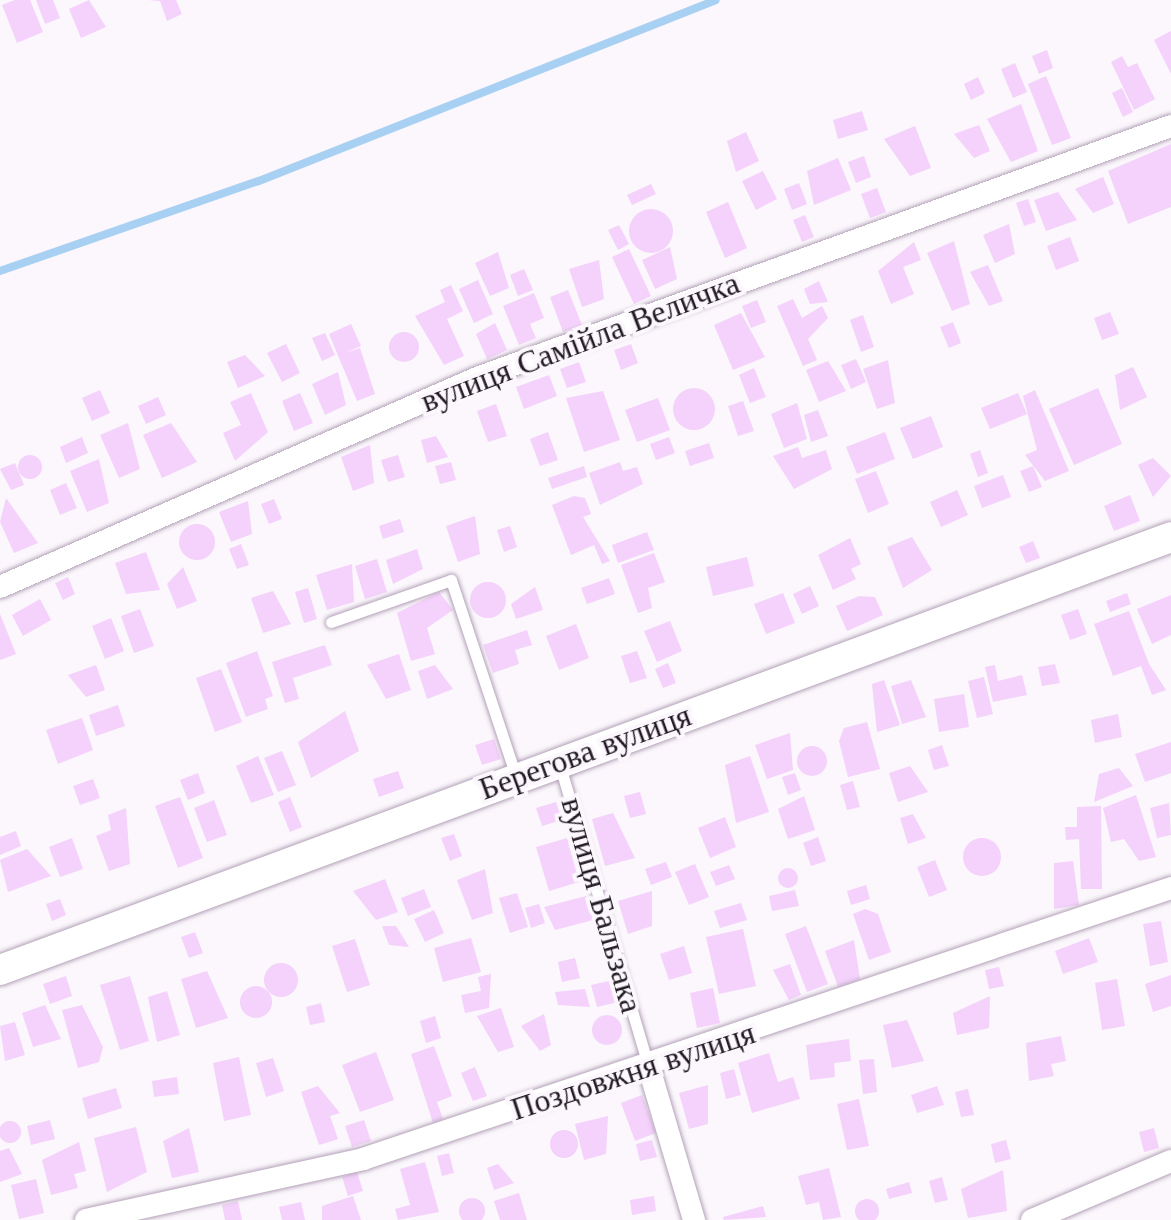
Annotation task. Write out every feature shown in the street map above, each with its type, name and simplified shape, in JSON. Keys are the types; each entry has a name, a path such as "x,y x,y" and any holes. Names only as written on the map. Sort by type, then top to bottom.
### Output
{"street":[{"name":"вулиця Самійла Величка","path":"0,587 477,378 1171,126"},
{"name":"Берегова вулиця","path":"0,970 1171,537"},
{"name":"Поздовжня вулиця","path":"86,1220 363,1159 649,1068 1171,888"},
{"name":"вулиця Бальзака","path":"649,1068 694,1220"},
{"path":"1032,1220 1171,1161"}],"lane":[{"path":"331,622 451,580 516,777"},
{"name":"вулиця Бальзака","path":"559,762 649,1068"}],"building":[{"path":"30,0 43,32 17,43 2,5"},
{"path":"36,0 53,0 60,18 45,24"},
{"path":"89,0 106,27 81,38 69,9"},
{"path":"148,0 176,0 182,14 167,21 160,1"},
{"path":"1171,31 1171,74 1154,40"},
{"path":"1047,50 1053,68 1039,74 1032,56"},
{"path":"1122,56 1128,67 1137,63 1155,99 1134,110 1111,62"},
{"path":"1015,63 1027,92 1013,98 1001,69"},
{"path":"1046,76 1071,138 1052,145 1028,84"},
{"path":"978,77 985,93 971,100 964,84"},
{"path":"1122,88 1133,112 1123,117 1112,93"},
{"path":"1021,104 1038,151 1011,162 987,119"},
{"path":"862,111 868,130 838,139 833,120"},
{"path":"979,125 990,151 974,158 954,134"},
{"path":"915,126 931,168 910,176 884,139"},
{"path":"746,132 759,161 736,172 727,141"},
{"path":"1171,144 1171,207 1128,224 1108,171"},
{"path":"864,156 871,177 856,183 848,162"},
{"path":"838,158 851,190 814,205 807,171"},
{"path":"763,171 777,199 756,210 742,181"},
{"path":"1103,177 1114,204 1093,213 1075,189"},
{"path":"799,183 807,204 792,210 784,189"},
{"path":"651,184 656,194 632,205 627,195"},
{"path":"877,188 886,212 870,218 861,194"},
{"path":"1058,192 1077,220 1046,231 1034,200"},
{"path":"1028,199 1036,222 1024,226 1016,203"},
{"path":"728,202 747,248 725,258 706,212"},
{"path":"651,209 667,215 673,231 667,247 651,253 635,247 629,231 635,215"},
{"path":"805,215 814,237 802,242 793,220"},
{"path":"1009,224 1015,254 995,263 983,235"},
{"path":"619,225 629,244 618,250 608,230"},
{"path":"1070,237 1079,261 1056,270 1047,246"},
{"path":"954,241 970,304 952,311 927,253"},
{"path":"914,242 921,260 903,267 914,294 891,304 878,271"},
{"path":"670,247 677,279 655,289 642,260"},
{"path":"629,249 651,296 634,304 612,257"},
{"path":"498,252 509,288 490,296 475,263"},
{"path":"599,260 604,299 582,307 569,269"},
{"path":"988,265 1003,301 989,306 970,272"},
{"path":"524,269 533,290 518,296 510,275"},
{"path":"478,280 493,314 474,323 459,289"},
{"path":"819,281 828,302 810,304 804,289"},
{"path":"451,285 463,311 447,319 464,356 444,365 415,316 445,302 440,290"},
{"path":"568,290 582,325 563,332 550,297"},
{"path":"534,293 544,318 530,324 536,338 519,345 503,306"},
{"path":"793,299 802,318 822,306 828,318 808,339 817,360 803,366 777,306"},
{"path":"757,300 766,322 751,328 742,306"},
{"path":"1110,312 1119,334 1102,340 1094,318"},
{"path":"741,313 765,357 733,370 714,325"},
{"path":"863,315 874,347 861,352 850,320"},
{"path":"953,322 961,343 949,348 940,327"},
{"path":"495,323 507,350 487,359 476,334"},
{"path":"351,324 361,346 345,353 360,348 375,394 357,401 329,334"},
{"path":"404,332 415,336 419,347 415,358 404,362 393,358 389,347 393,336"},
{"path":"325,333 335,355 322,361 312,338"},
{"path":"286,344 300,373 282,382 267,353"},
{"path":"631,344 638,363 621,370 614,350"},
{"path":"245,355 265,376 238,388 227,362"},
{"path":"856,359 866,382 851,389 841,365"},
{"path":"888,360 895,403 877,409 863,369"},
{"path":"828,361 846,391 819,402 806,370"},
{"path":"579,362 586,382 567,388 560,369"},
{"path":"1133,367 1147,397 1120,410 1115,375"},
{"path":"754,368 766,397 750,403 739,375"},
{"path":"338,372 346,405 325,415 312,384"},
{"path":"549,375 557,396 524,409 516,387"},
{"path":"694,388 709,394 715,409 709,424 694,430 679,424 673,409 679,394"},
{"path":"1098,388 1122,444 1074,465 1049,409"},
{"path":"100,390 110,413 92,421 82,398"},
{"path":"1035,390 1069,471 1045,481 1025,455 1037,450 1023,396"},
{"path":"603,391 620,440 584,452 566,398"},
{"path":"251,393 268,432 235,461 223,433 241,425 230,402"},
{"path":"300,393 313,423 294,431 282,401"},
{"path":"1018,393 1027,414 990,429 981,408"},
{"path":"158,397 166,415 146,424 138,406"},
{"path":"658,398 670,430 637,442 625,410"},
{"path":"743,401 754,431 738,436 728,406"},
{"path":"797,403 807,439 784,448 771,414"},
{"path":"496,404 507,436 488,442 477,411"},
{"path":"818,410 828,436 811,442 804,415"},
{"path":"931,416 943,447 913,459 900,428"},
{"path":"128,423 140,469 119,478 100,435"},
{"path":"171,423 197,462 162,478 143,435"},
{"path":"548,432 558,460 540,466 530,439"},
{"path":"885,432 895,459 857,474 846,447"},
{"path":"436,436 448,457 427,463 421,440"},
{"path":"82,437 88,453 66,463 60,447"},
{"path":"669,437 675,453 656,460 650,444"},
{"path":"709,443 714,458 690,466 685,451"},
{"path":"370,445 374,483 353,491 341,457"},
{"path":"798,447 802,458 826,450 832,469 794,489 773,456"},
{"path":"980,450 988,473 978,477 970,454"},
{"path":"30,455 39,458 39,476 30,479 21,476 18,467 21,458"},
{"path":"398,455 405,477 388,482 381,460"},
{"path":"1153,458 1171,476 1153,497 1138,465"},
{"path":"99,459 109,503 87,512 70,471"},
{"path":"451,462 456,480 440,484 435,466"},
{"path":"620,462 623,471 637,467 643,484 600,505 589,473"},
{"path":"15,463 24,485 11,490 0,469"},
{"path":"584,466 587,477 552,489 548,478"},
{"path":"1033,466 1042,487 1029,492 1020,471"},
{"path":"876,471 889,504 868,513 855,479"},
{"path":"1003,475 1011,497 982,508 974,486"},
{"path":"66,483 77,508 60,515 50,490"},
{"path":"957,490 968,515 941,527 930,502"},
{"path":"1130,495 1140,521 1114,531 1104,506"},
{"path":"574,496 585,498 591,514 583,517 610,561 602,564 594,545 571,555 552,505"},
{"path":"6,498 38,543 14,553 0,522"},
{"path":"274,499 282,519 269,524 261,504"},
{"path":"248,501 252,534 231,542 219,512"},
{"path":"475,516 480,554 458,562 446,526"},
{"path":"400,519 404,532 383,539 379,526"},
{"path":"197,524 210,529 215,542 210,555 197,560 184,555 179,542 184,529"},
{"path":"510,526 517,547 504,552 497,530"},
{"path":"647,532 654,550 618,563 612,545"},
{"path":"912,537 932,570 903,588 887,547"},
{"path":"850,538 861,564 851,569 856,579 833,590 818,555"},
{"path":"1033,541 1040,558 1026,563 1019,547"},
{"path":"241,544 249,565 237,569 229,549"},
{"path":"417,549 423,569 393,584 386,560"},
{"path":"146,552 160,590 126,594 115,563"},
{"path":"654,553 665,582 648,588 652,608 638,613 621,565"},
{"path":"747,557 754,586 713,596 706,567"},
{"path":"377,559 387,592 365,599 355,566"},
{"path":"352,564 354,602 327,610 316,575"},
{"path":"183,567 197,601 177,609 167,584"},
{"path":"68,577 75,594 63,600 55,583"},
{"path":"609,578 615,594 587,604 581,588"},
{"path":"488,582 501,587 506,600 501,613 488,618 475,613 470,600 475,587"},
{"path":"810,586 819,606 802,614 793,594"},
{"path":"535,587 543,610 516,619 511,604"},
{"path":"308,588 317,619 304,623 295,592"},
{"path":"273,591 291,624 263,633 251,598"},
{"path":"439,592 453,610 427,628 435,654 411,661 397,613"},
{"path":"783,593 795,623 766,634 754,604"},
{"path":"1127,593 1131,604 1110,612 1106,601"},
{"path":"1171,595 1171,635 1152,644 1137,609"},
{"path":"859,596 875,597 883,615 847,631 836,606"},
{"path":"40,599 51,620 23,636 12,615"},
{"path":"140,609 154,646 134,653 121,616"},
{"path":"1078,609 1087,634 1070,640 1061,615"},
{"path":"1129,611 1149,664 1166,690 1152,695 1141,666 1113,676 1094,624"},
{"path":"0,614 16,654 0,660"},
{"path":"111,618 124,651 105,659 92,626"},
{"path":"670,621 682,651 657,662 644,631"},
{"path":"576,624 589,658 559,670 546,636"},
{"path":"527,630 532,645 515,650 519,664 493,673 483,645"},
{"path":"325,645 332,665 293,678 299,699 285,703 272,662"},
{"path":"257,651 273,696 265,699 268,709 246,717 226,663"},
{"path":"637,651 647,678 630,683 621,656"},
{"path":"399,654 411,690 386,699 367,665"},
{"path":"668,663 676,683 663,688 655,669"},
{"path":"1055,664 1060,683 1042,686 1038,667"},
{"path":"96,665 105,690 86,697 68,675"},
{"path":"435,665 453,689 427,699 418,671"},
{"path":"995,665 998,681 1022,675 1027,695 993,702 985,667"},
{"path":"221,669 242,722 215,732 196,678"},
{"path":"984,677 993,714 977,718 968,681"},
{"path":"884,680 900,725 877,732 872,684"},
{"path":"911,680 926,717 902,724 891,686"},
{"path":"964,694 969,727 939,732 934,699"},
{"path":"118,705 125,726 96,736 89,715"},
{"path":"345,711 359,751 311,778 298,742"},
{"path":"1118,714 1122,737 1095,743 1091,720"},
{"path":"82,718 93,750 58,764 46,730"},
{"path":"867,722 880,769 848,777 839,741 844,728"},
{"path":"790,733 793,770 767,779 755,745"},
{"path":"494,739 501,759 482,765 475,745"},
{"path":"1171,742 1171,773 1145,782 1135,754"},
{"path":"942,745 949,766 934,770 928,750"},
{"path":"812,746 822,751 827,761 822,771 812,776 802,771 797,761 802,751"},
{"path":"282,751 296,785 278,792 264,758"},
{"path":"258,756 274,795 251,803 236,766"},
{"path":"750,756 769,812 736,823 725,765"},
{"path":"910,766 928,792 898,802 889,773"},
{"path":"1119,768 1133,786 1094,802 1099,774"},
{"path":"398,771 404,788 379,797 373,779"},
{"path":"198,773 205,793 188,800 180,780"},
{"path":"795,773 801,790 788,795 782,777"},
{"path":"93,779 100,798 80,805 73,786"},
{"path":"853,781 860,807 847,810 840,785"},
{"path":"640,792 646,814 630,818 624,796"},
{"path":"1136,795 1156,857 1139,861 1124,839 1111,842 1103,808"},
{"path":"804,796 815,830 788,839 778,809"},
{"path":"180,797 203,858 178,868 155,806"},
{"path":"290,797 302,827 290,832 278,802"},
{"path":"214,800 227,835 207,842 194,808"},
{"path":"556,802 562,820 542,826 536,808"},
{"path":"1169,803 1171,835 1157,838 1150,808"},
{"path":"1101,806 1102,889 1081,889 1079,839 1066,840 1065,827 1077,827 1077,807"},
{"path":"126,808 130,864 109,871 96,836 111,830 108,815"},
{"path":"613,813 635,858 605,866 592,819"},
{"path":"913,814 926,838 908,844 900,818"},
{"path":"725,817 736,847 710,858 698,828"},
{"path":"16,831 21,846 0,855 0,837"},
{"path":"454,834 462,856 450,861 441,838"},
{"path":"818,837 826,861 811,866 803,843"},
{"path":"72,838 83,869 60,877 49,847"},
{"path":"567,838 579,882 549,891 536,847"},
{"path":"982,838 996,843 1001,857 996,871 982,876 968,871 963,857 968,843"},
{"path":"27,849 51,876 8,892 0,860"},
{"path":"935,860 947,890 929,897 917,867"},
{"path":"1073,861 1079,905 1054,909 1054,863"},
{"path":"666,862 672,877 651,885 645,869"},
{"path":"695,864 709,897 689,905 675,872"},
{"path":"729,865 735,879 716,886 710,872"},
{"path":"788,868 798,878 788,888 778,878"},
{"path":"485,869 493,913 472,920 457,880"},
{"path":"385,879 398,912 376,920 353,891"},
{"path":"866,885 870,899 851,905 847,891"},
{"path":"424,889 431,907 408,916 401,898"},
{"path":"795,890 799,906 772,911 769,896"},
{"path":"652,891 652,926 628,934 618,901"},
{"path":"517,893 528,927 510,933 499,898"},
{"path":"586,896 593,920 555,930 544,907"},
{"path":"60,899 66,915 52,921 46,904"},
{"path":"741,903 747,920 720,928 714,911"},
{"path":"539,904 545,923 531,928 525,908"},
{"path":"865,909 878,914 891,952 869,960 853,914"},
{"path":"434,910 444,933 425,942 414,919"},
{"path":"1161,921 1168,962 1150,966 1143,924"},
{"path":"382,926 396,926 409,947 389,945"},
{"path":"806,926 828,984 807,992 785,934"},
{"path":"743,929 756,986 719,994 706,937"},
{"path":"195,932 203,953 189,958 181,937"},
{"path":"471,938 481,972 443,982 434,948"},
{"path":"1089,938 1098,962 1063,974 1055,951"},
{"path":"355,939 370,985 347,992 332,946"},
{"path":"854,940 860,979 838,987 825,951"},
{"path":"684,946 692,973 669,980 660,954"},
{"path":"575,958 580,978 562,982 558,962"},
{"path":"281,963 293,968 298,980 293,992 281,997 269,992 264,980 269,968"},
{"path":"790,964 801,995 789,1000 773,970"},
{"path":"999,967 1004,986 989,989 985,970"},
{"path":"207,971 228,1018 196,1028 181,979"},
{"path":"491,974 489,1008 465,1013 461,995 481,991 478,977"},
{"path":"1171,975 1171,1006 1153,1012 1145,984"},
{"path":"66,976 72,996 50,1004 43,984"},
{"path":"130,976 149,1041 120,1050 100,985"},
{"path":"1117,979 1125,1026 1102,1030 1095,983"},
{"path":"613,980 618,1002 597,1007 591,985"},
{"path":"256,986 268,990 272,1002 268,1014 256,1018 244,1014 240,1002 244,990"},
{"path":"713,988 720,1023 697,1028 690,993"},
{"path":"585,989 590,1007 558,1005 555,992"},
{"path":"167,991 180,1035 157,1042 148,997"},
{"path":"990,996 989,1028 957,1035 953,1013"},
{"path":"321,1003 325,1022 310,1025 306,1007"},
{"path":"45,1005 61,1039 33,1047 22,1013"},
{"path":"82,1005 103,1047 99,1062 78,1068 62,1010"},
{"path":"501,1008 514,1047 498,1052 477,1016"},
{"path":"544,1014 551,1045 540,1051 521,1026"},
{"path":"607,1015 618,1019 622,1030 618,1041 607,1045 596,1041 592,1030 596,1019"},
{"path":"435,1016 441,1038 426,1043 420,1021"},
{"path":"907,1020 924,1061 892,1068 883,1025"},
{"path":"15,1022 25,1055 5,1061 0,1026"},
{"path":"1061,1036 1066,1061 1051,1064 1054,1076 1029,1081 1026,1043"},
{"path":"849,1039 851,1061 834,1063 835,1077 810,1080 806,1045"},
{"path":"434,1046 452,1096 437,1102 443,1119 433,1123 411,1054"},
{"path":"376,1052 394,1100 360,1112 342,1065"},
{"path":"769,1053 778,1082 793,1077 800,1099 752,1113 738,1063"},
{"path":"239,1057 251,1115 224,1121 213,1063"},
{"path":"273,1058 284,1091 266,1097 256,1063"},
{"path":"874,1059 877,1092 863,1094 859,1060"},
{"path":"475,1067 487,1096 473,1101 461,1073"},
{"path":"734,1069 741,1095 726,1099 720,1073"},
{"path":"177,1077 179,1094 154,1097 152,1081"},
{"path":"708,1085 708,1124 689,1129 679,1093"},
{"path":"318,1086 340,1113 330,1116 338,1139 319,1145 301,1092"},
{"path":"937,1086 944,1105 917,1113 911,1095"},
{"path":"116,1088 122,1108 88,1119 82,1098"},
{"path":"968,1089 974,1115 961,1117 955,1092"},
{"path":"642,1095 656,1133 635,1141 621,1103"},
{"path":"859,1099 869,1146 847,1150 837,1104"},
{"path":"608,1116 606,1154 584,1160 575,1124"},
{"path":"50,1120 55,1139 31,1145 27,1126"},
{"path":"364,1120 371,1141 352,1147 345,1126"},
{"path":"10,1121 18,1124 18,1140 10,1143 2,1140 -1,1132 2,1124"},
{"path":"136,1127 147,1172 107,1192 94,1138"},
{"path":"189,1128 199,1172 172,1178 163,1141"},
{"path":"1154,1128 1159,1148 1144,1152 1139,1132"},
{"path":"564,1130 574,1134 578,1144 574,1154 564,1158 554,1154 550,1144 554,1134"},
{"path":"652,1140 657,1157 640,1161 636,1144"},
{"path":"1006,1140 1011,1159 995,1163 991,1144"},
{"path":"79,1142 86,1171 74,1174 78,1188 51,1195 42,1160"},
{"path":"9,1148 22,1174 0,1182 0,1151"},
{"path":"449,1153 454,1173 442,1176 437,1156"},
{"path":"425,1162 439,1212 398,1220 395,1209 410,1205 400,1169"},
{"path":"498,1164 514,1183 494,1190 487,1168"},
{"path":"829,1168 841,1217 823,1220 819,1202 806,1205 798,1176"},
{"path":"1003,1170 1007,1211 968,1218 961,1189"},
{"path":"357,1172 363,1191 348,1196 342,1177"},
{"path":"942,1177 948,1200 935,1203 929,1181"},
{"path":"36,1179 44,1213 19,1219 11,1185"},
{"path":"909,1182 912,1193 889,1199 886,1189"},
{"path":"519,1193 527,1220 500,1220 494,1201"},
{"path":"353,1196 361,1220 322,1220 322,1206"},
{"path":"654,1196 656,1211 632,1215 630,1200"},
{"path":"472,1198 481,1202 485,1211 481,1220 472,1224 463,1220 459,1211 463,1202"},
{"path":"867,1199 876,1202 876,1220 867,1223 858,1220 855,1211 858,1202"},
{"path":"238,1201 242,1220 225,1220 222,1205"},
{"path":"301,1202 305,1220 282,1220 279,1207"},
{"path":"763,1206 766,1217 723,1217"}],"waterway":[{"path":"0,271 259,181 715,0"}]}
